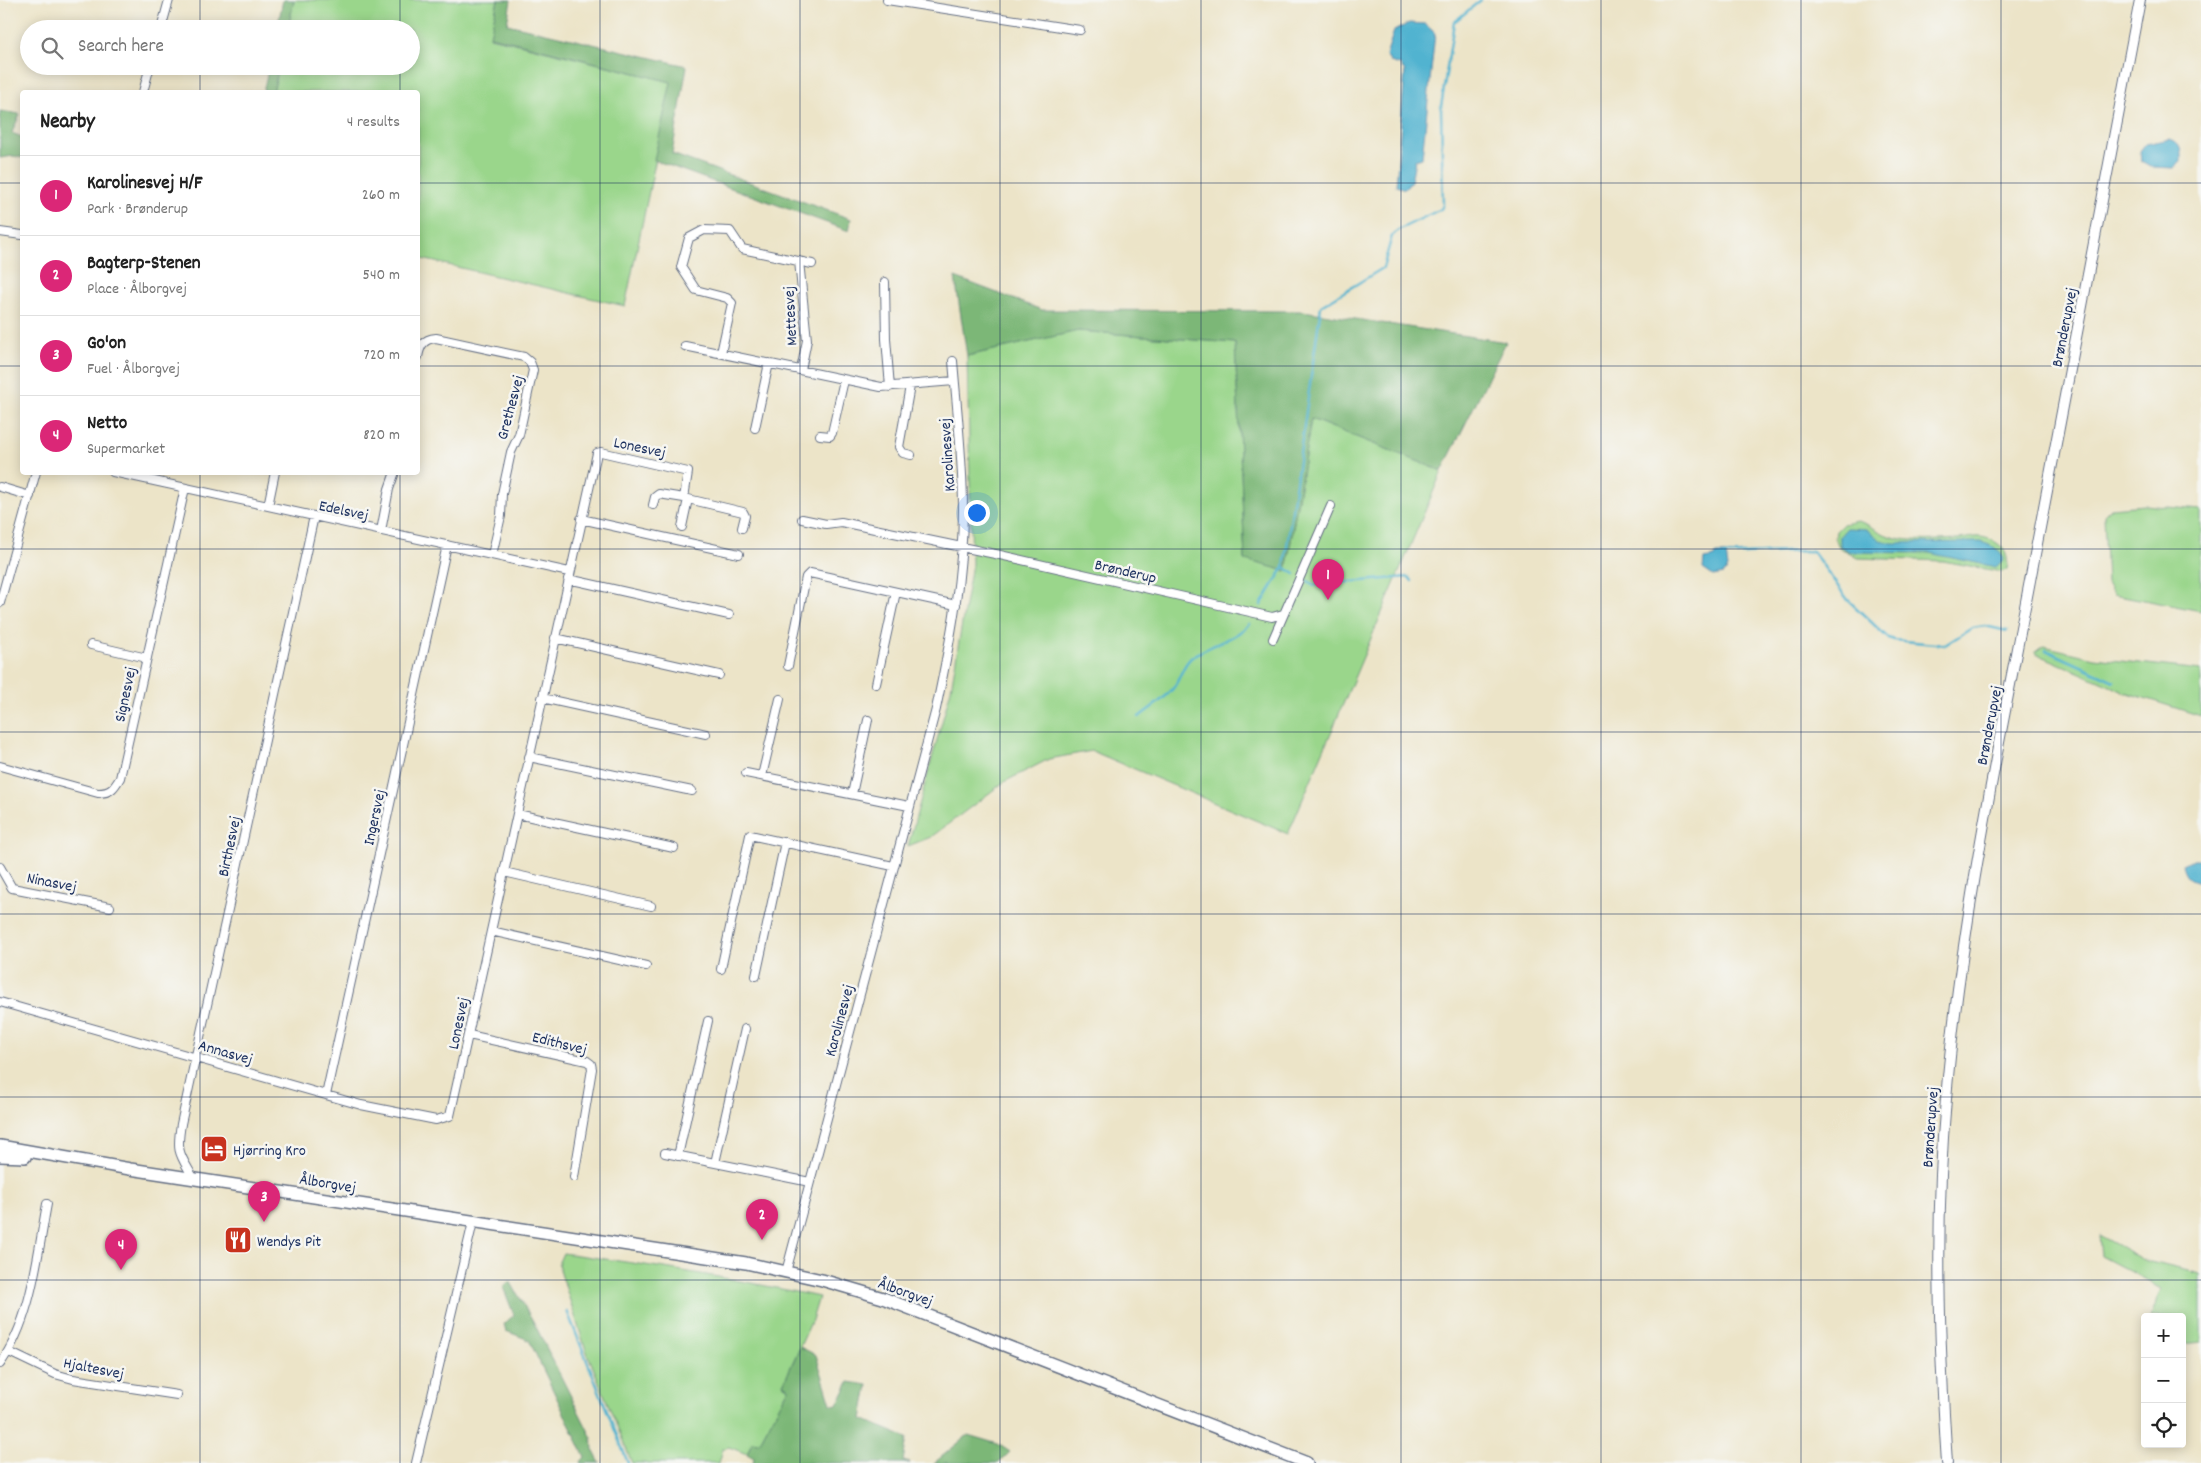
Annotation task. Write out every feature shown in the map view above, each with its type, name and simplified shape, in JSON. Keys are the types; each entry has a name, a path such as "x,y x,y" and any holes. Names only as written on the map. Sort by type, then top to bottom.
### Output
{"main road":[{"name":"Ålborgvej","path":"0,1146 59,1158 473,1222 629,1244 746,1263 786,1272 883,1298 1307,1463"},
{"name":"Ålborgvej","path":"0,1156 59,1158"}],"street":[{"path":"163,20 169,0"},
{"path":"887,0 1080,30"},
{"name":"Brønderupvej","path":"1947,1463 1942,1382 1939,1271 1940,1188 1956,996 1983,831 2140,0"},
{"path":"144,90 148,75"},
{"path":"722,353 732,304 727,298 694,289 681,267 687,240 701,230 730,231 742,249 812,264"},
{"path":"0,232 20,235"},
{"name":"Mettesvej","path":"799,261 807,340 801,370"},
{"path":"885,282 886,339 890,387"},
{"name":"Grethesvej","path":"420,351 423,342 436,338 524,358 530,362 533,370 519,435 511,452 502,494 501,516 492,556"},
{"name":"Mettesvej","path":"685,346 875,386 910,386 954,381"},
{"name":"Karolinesvej","path":"786,1272 936,709 956,605 962,547 962,468 953,361"},
{"name":"Mettesvej","path":"754,428 769,363"},
{"path":"820,435 828,436 832,433 844,380"},
{"path":"910,386 899,447 903,454 911,455"},
{"name":"Lonesvej","path":"446,1119 451,1113 594,458 599,452 686,470 688,478 682,527"},
{"path":"0,603 35,475"},
{"path":"268,506 274,475"},
{"path":"381,531 394,475"},
{"name":"Edelsvej","path":"149,476 185,488 447,545 569,576"},
{"path":"0,487 30,496"},
{"name":"Signesvej","path":"0,766 98,793 108,793 114,788 120,778 185,488"},
{"path":"653,505 655,497 659,494 743,512 745,516 742,528"},
{"path":"1273,639 1331,506"},
{"name":"Birthesvej","path":"194,1179 177,1146 314,516"},
{"path":"802,519 826,524 841,522 962,547"},
{"path":"581,520 739,554"},
{"name":"Ingersvej","path":"326,1095 447,545"},
{"name":"Brønderup","path":"962,547 1272,618 1283,614"},
{"path":"788,666 808,574 956,605"},
{"path":"569,576 729,615"},
{"path":"876,684 896,592"},
{"path":"555,638 719,675"},
{"path":"92,645 147,658"},
{"path":"542,698 706,734"},
{"path":"762,776 780,699"},
{"path":"852,794 868,720"},
{"path":"529,757 692,791"},
{"path":"746,773 909,806"},
{"path":"517,814 674,848"},
{"path":"721,969 749,836 754,835 893,866"},
{"path":"756,976 785,842"},
{"name":"Ninasvej","path":"0,867 12,888 110,907"},
{"path":"504,872 651,906"},
{"path":"491,931 646,966"},
{"name":"Annasvej","path":"0,1002 326,1095 400,1113 436,1120 446,1119"},
{"path":"678,1156 708,1021"},
{"path":"715,1163 745,1029"},
{"name":"Edithsvej","path":"468,1035 587,1061 591,1064 592,1069 574,1177"},
{"path":"665,1153 810,1182"},
{"path":"0,1364 9,1352 23,1319 47,1204"},
{"path":"416,1463 473,1222"},
{"name":"Hjaltesvej","path":"9,1352 55,1374 73,1379 177,1394"}],"green space":[{"path":"283,0 294,0 290,20 279,20"},
{"path":"294,0 498,0 490,37 672,82 625,306 420,258 420,90 273,90 277,75 420,75 420,20 290,20"},
{"path":"498,0 511,0 507,24 687,66 672,154 851,219 849,231 654,160 671,82 490,36"},
{"path":"267,75 277,75 273,90 263,90"},
{"path":"0,111 20,114 12,133 20,136 20,158 14,156 0,158"},
{"path":"955,277 1042,310 1303,311 1506,342 1442,471 1311,419 1286,571 1245,560 1235,343 1078,331 967,356"},
{"path":"1077,331 1235,343 1245,559 1286,571 1311,419 1442,471 1288,834 1092,751 1049,759 1004,782 931,837 908,846 951,689 972,564 967,356"},
{"path":"2145,505 2201,510 2201,611 2113,594 2107,583 2104,515 2111,508"},
{"path":"1857,521 1867,524 1891,537 1903,539 1987,538 2002,547 2007,557 2007,569 2002,572 1943,561 1857,558 1839,547 1835,538 1836,531 1843,524"},
{"path":"2044,646 2094,658 2201,670 2201,716 2119,690 2035,653"},
{"path":"2099,1235 2146,1261 2201,1274 2201,1342 2186,1344 2186,1313 2153,1313 2162,1288 2101,1256"},
{"path":"563,1253 691,1272 819,1297 812,1320 783,1384 789,1388 759,1443 752,1442 747,1454 729,1447 723,1449 719,1463 632,1463 586,1350 558,1264"},
{"path":"510,1281 533,1321 592,1438 593,1450 600,1463 580,1463 585,1457 529,1340 506,1331 504,1324 514,1315 503,1287"},
{"path":"800,1347 816,1355 831,1404 837,1405 849,1382 868,1385 862,1419 907,1438 903,1461 910,1463 753,1463 754,1458 747,1454 752,1442 759,1443 789,1388 783,1384"},
{"path":"968,1435 998,1444 1010,1452 999,1463 934,1463"}],"water":[{"path":"1409,23 1425,24 1435,33 1422,158 1415,160 1411,182 1405,189 1396,186 1405,71 1400,65 1390,62 1386,55 1394,31"},
{"path":"2170,139 2179,145 2181,151 2181,162 2174,168 2152,167 2141,161 2140,152 2146,144"},
{"path":"1847,528 1866,529 1880,540 1892,543 1980,542 1994,547 2004,559 1996,567 1929,553 1850,552 1840,546 1840,536"},
{"path":"1716,554 1726,554 1728,568 1724,574 1713,576 1703,569 1704,559 1715,557"},
{"path":"2193,860 2201,860 2201,882 2188,878 2183,869 2182,865"}],"waterway":[{"path":"1261,605 1284,567 1321,306 1383,268 1392,236 1398,230 1441,209 1443,205 1441,107 1454,22 1481,0"},
{"path":"1724,555 1813,552 1848,600 1888,638 1894,640 1945,645 1972,628 1985,626 2007,631"},
{"path":"1284,567 1295,574"},
{"path":"1308,581 1314,585 1409,577 1412,581"},
{"path":"1139,717 1171,691 1192,657 1243,630 1249,624"},
{"path":"2046,650 2114,681"},
{"path":"567,1311 628,1463"}],"place":[{"name":"Karolinesvej H/F","path":"1328,600"},
{"name":"Hjørring Kro","path":"214,1149"},
{"name":"Go'on","path":"264,1222"},
{"name":"Wendys Pit","path":"238,1240"},
{"name":"Bagterp-Stenen","path":"762,1240"},
{"name":"Netto","path":"121,1270"}]}
